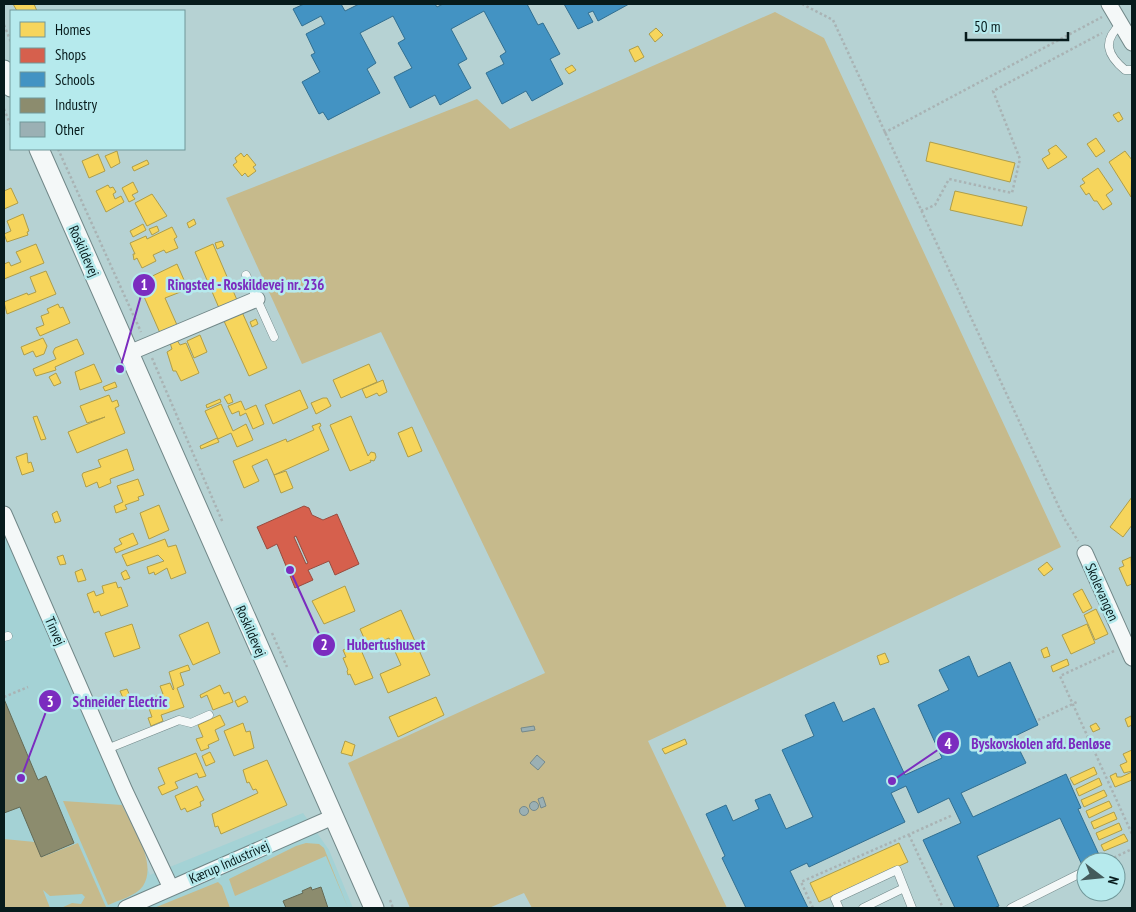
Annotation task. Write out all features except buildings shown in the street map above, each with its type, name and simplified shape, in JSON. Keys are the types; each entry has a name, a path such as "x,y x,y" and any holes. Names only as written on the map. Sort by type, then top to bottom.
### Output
{"street":[{"path":"1113,18 1132,43"},
{"path":"4,70 10,85"},
{"name":"Roskildevej","path":"39,150 333,816 382,904"},
{"path":"129,353 257,299"},
{"name":"Tinvej","path":"4,514 107,749 171,888"},
{"name":"Skolevangen","path":"1085,553 1129,652"},
{"name":"Kærup Industrivej","path":"126,908 333,816"}],"lane":[{"path":"1113,18 1109,48 1113,60 1125,70 1132,70"},
{"path":"246,275 274,337"},
{"path":"107,749 179,720 191,722 209,715"},
{"path":"839,908 835,899 897,870 912,908"},
{"path":"1011,908 1076,876"},
{"path":"863,908 904,888"}],"path":[{"path":"802,4 833,20 1064,518 1085,553"},
{"path":"884,133 1113,18"},
{"path":"921,211 935,205 949,179 1012,193 1020,159 993,91 1102,33 1113,18"},
{"path":"4,25 10,40"},
{"path":"4,109 10,124"},
{"path":"58,150 226,530"},
{"path":"268,625 288,669"},
{"path":"1129,652 1060,676 1132,834"},
{"path":"4,697 28,687"},
{"path":"1038,720 1076,702"},
{"path":"813,908 801,882 953,815"},
{"path":"908,834 943,908"},
{"path":"382,904 393,908"}],"shaded area":[{"path":"775,12 824,38 1061,547 648,741 727,908 532,908 524,893 489,908 410,908 348,763 545,673 381,332 302,364 226,198 477,99 510,129"},
{"path":"4,506 150,875 303,813 329,850 353,908 4,908"},
{"path":"63,801 122,805 146,856 147,877 140,889 132,895 108,905"},
{"path":"4,839 35,842 42,857 78,843 106,907 61,908 72,903 81,904 85,897 82,894 50,896 43,890 50,908 4,908"},
{"path":"306,843 319,844 324,848 348,908 326,856 235,896 229,879 296,846"},
{"path":"218,882 222,886 230,908 154,908"}],"place":[{"name":"Ringsted - Roskildevej nr. 236","path":"120,369"},
{"name":"Hubertushuset","path":"290,570"},
{"name":"Schneider Electric","path":"21,778"},
{"name":"Byskovskolen afd. Benløse","path":"892,781"}]}
